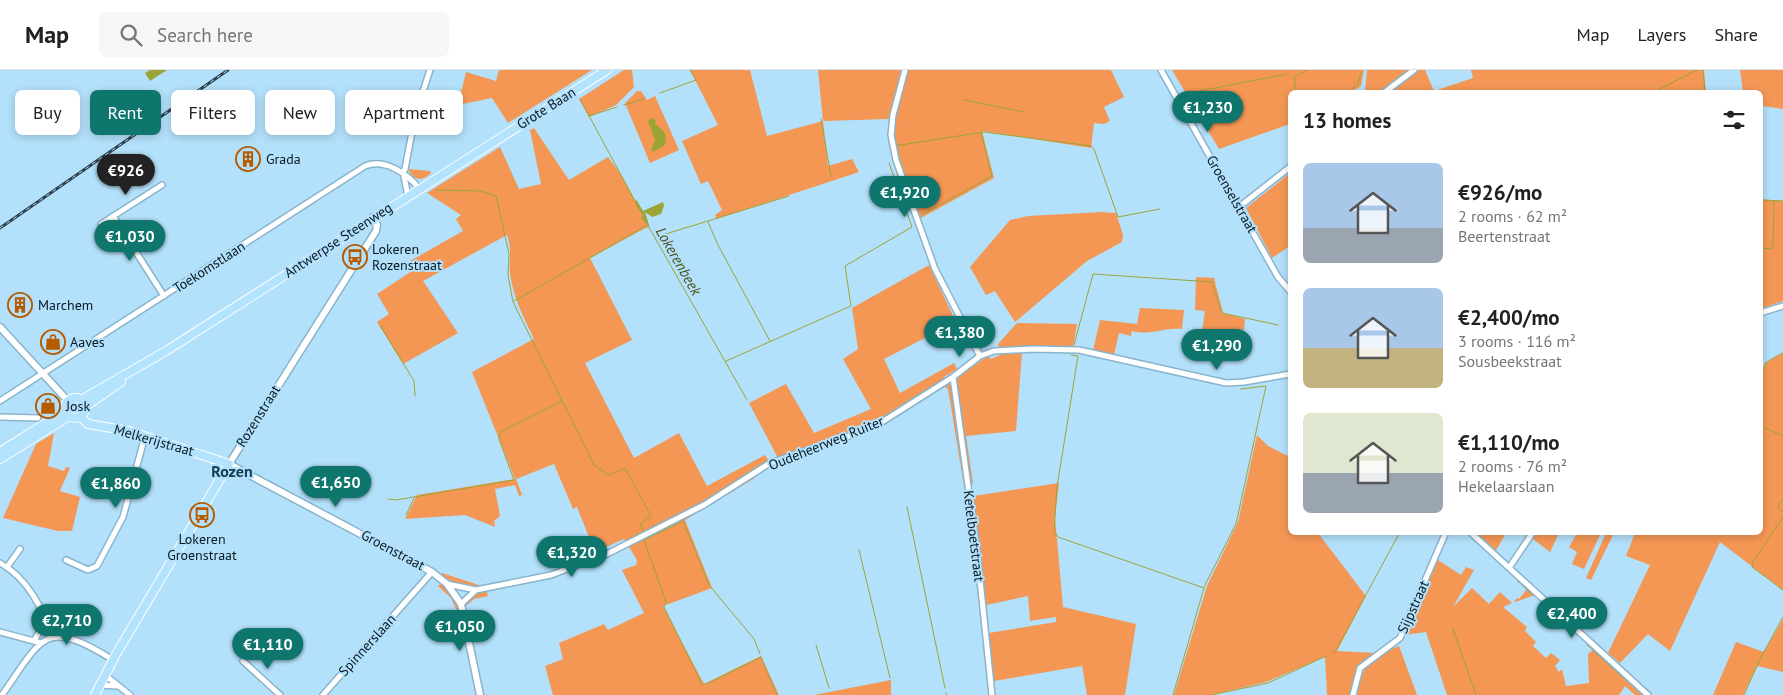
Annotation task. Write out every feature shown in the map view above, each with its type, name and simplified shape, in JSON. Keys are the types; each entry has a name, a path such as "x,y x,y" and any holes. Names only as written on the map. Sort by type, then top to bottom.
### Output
{"main road":[{"name":"Grote Baan","path":"511,130 607,70"},
{"name":"Antwerpse Steenweg","path":"83,403 511,130"},
{"path":"76,398 83,403 81,417 75,418 67,413 68,401 76,398"},
{"path":"0,452 67,413"},
{"path":"0,459 67,413"},
{"name":"Melkerijstraat","path":"81,417 88,424 145,436 229,464"},
{"name":"Rozenstraat","path":"95,695 104,675 229,464"}],"street":[{"path":"408,196 403,172 406,169 415,116 430,70"},
{"path":"905,70 893,115 891,135 896,160 935,269 980,356"},
{"name":"Groenselstraat","path":"1161,70 1278,277 1288,289"},
{"path":"1388,90 1414,70"},
{"name":"Toekomstlaan","path":"0,401 366,166 378,164 403,172 419,188"},
{"path":"1239,207 1288,169"},
{"path":"101,224 162,185"},
{"path":"113,216 164,296"},
{"name":"Rozenstraat","path":"229,464 376,231 377,225 373,217"},
{"path":"1763,312 1783,306"},
{"path":"0,328 68,401"},
{"name":"Oudeheerweg Ruiter","path":"476,590 551,575 607,554 704,505 770,463 858,433 882,422 953,377 980,356 1004,350 1078,350 1226,382 1244,382 1288,374"},
{"name":"Ketelboetstraat","path":"953,377 977,551 992,695"},
{"path":"0,417 38,418"},
{"path":"66,560 88,570 97,566 124,517 145,436"},
{"name":"Groenstraat","path":"229,464 432,572 448,584 461,604 480,695"},
{"name":"Sijpstraat","path":"1353,695 1360,668 1400,638 1445,535"},
{"path":"1473,535 1648,695"},
{"path":"1509,568 1531,535"},
{"path":"6,567 20,549"},
{"path":"0,564 6,567 41,607 47,619 51,637"},
{"name":"Spinnerslaan","path":"323,695 432,572"},
{"name":"Groenstraat","path":"448,584 476,590"},
{"path":"461,604 476,590"},
{"path":"35,639 47,619"},
{"path":"0,632 35,639 39,644"},
{"path":"2,695 39,644 51,637 71,637 113,660"},
{"path":"242,661 280,695"},
{"path":"104,675 130,695"},
{"path":"100,685 117,686"}],"shaded area":[{"path":"150,70 167,70 150,81 145,73"},
{"path":"499,70 592,70 508,123 492,98 463,104 462,90 466,72 496,81"},
{"path":"624,70 632,70 634,87 616,105 589,117 579,99"},
{"path":"690,70 750,70 767,136 823,121 828,166 852,159 859,172 716,219 715,215 722,210 708,181 701,184 682,141 718,125"},
{"path":"818,70 901,70 889,119 823,121"},
{"path":"908,70 1111,70 1124,97 1104,107 1110,121 1104,124 1094,123 1091,148 982,131 994,178 919,219 903,176 894,130 895,115"},
{"path":"1172,70 1364,70 1361,86 1355,90 1288,90 1288,125 1219,149"},
{"path":"1367,70 1409,70 1384,90 1365,90"},
{"path":"1418,70 1425,70 1434,90 1392,90"},
{"path":"1471,70 1704,70 1706,90 1437,90 1473,78"},
{"path":"1740,70 1783,70 1783,109 1763,106 1763,90 1743,90"},
{"path":"637,91 641,91 647,100 655,96 679,150 650,163 625,103"},
{"path":"651,118 656,120 655,124 663,130 666,138 664,146 653,152 651,149 655,140 648,121"},
{"path":"534,128 569,180 608,157 622,176 649,226 590,258 632,340 585,363 634,458 679,433 707,486 765,455 769,461 751,471 755,478 685,520 712,588 663,606 704,684 761,656 779,695 553,695 545,666 563,659 559,643 604,624 608,630 644,613 622,570 636,565 637,560 624,539 595,552 577,507 573,509 554,464 516,479 522,495 519,496 515,485 495,489 500,516 494,521 495,527 465,515 405,519 417,495 515,479 472,372 534,339 519,307 514,290 510,273 510,249 507,235 423,281 458,333 403,364 377,322 389,314 377,294 415,269 410,261 463,231 456,219 461,215 427,193 500,147 519,189 541,184 530,130"},
{"path":"408,169 430,171 431,173 424,178 418,179"},
{"path":"1288,175 1288,247 1272,258 1246,208"},
{"path":"636,199 643,211 663,202 664,206 661,214 652,217 645,212 650,228 641,218 643,216 636,205"},
{"path":"1763,199 1783,201 1783,301 1763,308"},
{"path":"1101,212 1116,213 1123,235 1122,242 1087,261 1015,322 995,291 986,295 970,267 1010,220 1028,216"},
{"path":"929,265 956,322 884,359 900,393 954,363 957,369 944,377 947,384 988,356 991,359 1002,354 1022,352 1016,431 966,436 973,483 964,486 948,389 944,386 864,428 778,458 749,403 786,384 814,433 871,409 843,359 858,349 852,308"},
{"path":"1196,277 1214,278 1223,313 1245,319 1244,330 1236,329 1231,352 1200,345 1205,311 1195,310"},
{"path":"1140,308 1184,310 1182,329 1145,333 1132,331 1131,336 1119,333 1114,355 1093,351 1100,320 1137,324"},
{"path":"1017,323 1077,324 1073,347 999,348 998,344"},
{"path":"1783,353 1783,590 1720,542 1670,651 1648,634 1620,663 1608,653 1650,565 1626,556 1634,535 1763,535 1763,370 1766,363"},
{"path":"54,433 48,466 64,471 66,467 70,468 60,491 80,497 72,531 58,531 3,518 36,444"},
{"path":"1257,435 1268,446 1288,456 1288,535 1320,535 1366,596 1337,651 1375,653 1357,670 1350,695 1327,695 1325,657 1266,682 1211,695 1174,695 1207,586 1238,522"},
{"path":"1059,483 1055,517 1063,607 1136,624 1125,695 1087,695 1082,666 994,681 989,633 1056,622 1056,617 1030,621 1028,596 986,605 973,496"},
{"path":"1478,535 1505,535 1495,552"},
{"path":"1534,535 1558,535 1550,552 1533,539"},
{"path":"1576,535 1600,535 1584,569 1572,564 1577,552 1569,547"},
{"path":"1605,535 1613,535 1591,580 1586,578"},
{"path":"1438,560 1461,575 1466,567 1474,570 1453,607 1472,588 1489,604 1500,592 1512,603 1503,607 1527,627 1525,631 1536,642 1533,646 1546,658 1551,653 1560,660 1555,666 1559,672 1562,669 1566,686 1589,683 1588,654 1593,650 1642,695 1635,695 1625,686 1619,695 1447,695 1426,632 1404,635"},
{"path":"442,573 479,585 479,588 455,583 441,575"},
{"path":"442,582 459,606 462,617 460,618 451,598 438,586"},
{"path":"1528,588 1535,595 1514,601 1517,598 1519,599"},
{"path":"486,589 488,596 474,599 465,607 470,598"},
{"path":"1783,619 1783,672 1757,666 1743,695 1713,695 1736,642 1764,652"},
{"path":"57,622 69,631 68,634 53,630 51,627"},
{"path":"1399,646 1417,695 1355,695 1365,669 1375,659"},
{"path":"891,680 891,695 814,695"}],"waterway":[{"path":"660,93 696,80 690,70"},
{"path":"1296,90 1294,77 1308,70"},
{"path":"1658,90 1697,70"},
{"path":"1703,70 1705,90"},
{"path":"1350,90 1358,84 1361,72"},
{"path":"1189,93 1287,74"},
{"path":"580,99 636,203"},
{"path":"624,105 644,99"},
{"path":"964,100 1024,112"},
{"path":"589,116 617,107"},
{"path":"821,119 831,176"},
{"name":"Lokerenbeek","path":"894,146 984,132 1091,146 1094,149 1118,217 1160,209"},
{"path":"923,214 992,176 981,133"},
{"name":"Lokerenbeek","path":"726,361 851,306 845,266 912,227 889,163"},
{"name":"Lokerenbeek","path":"437,190 480,191 496,196 509,254 508,275 513,302 594,465 609,475 625,468 651,516 640,524 643,530"},
{"path":"656,237 789,196"},
{"path":"1763,200 1783,201"},
{"path":"1763,249 1773,248 1774,201"},
{"path":"708,222 718,245 770,341"},
{"name":"Lokerenbeek","path":"514,301 646,226 649,228"},
{"name":"Lokerenbeek","path":"650,229 747,400"},
{"path":"1074,345 1093,274 1212,282 1222,313 1278,325"},
{"path":"380,325 414,381 415,396"},
{"path":"1763,369 1766,362 1783,353"},
{"path":"1071,355 1078,356 1057,487 1054,531 1058,537 1204,588 1173,695"},
{"path":"1204,587 1236,524 1266,386 1241,389"},
{"path":"388,499 396,500 514,480 499,439 500,432 562,401"},
{"path":"1763,427 1783,436"},
{"path":"406,515 414,498"},
{"path":"1783,499 1778,507 1783,512"},
{"path":"907,507 945,688"},
{"path":"1783,517 1753,562 1752,567 1783,590"},
{"path":"760,654 754,639 709,585 683,521 644,540 666,602 664,607 702,684 706,684 761,657 777,695"},
{"path":"1332,652 1335,652 1398,535"},
{"path":"859,550 890,678"},
{"path":"1522,585 1531,594"},
{"path":"1744,695 1761,657 1783,617"},
{"path":"1453,629 1476,695"},
{"path":"816,645 829,688"},
{"path":"1587,645 1627,681"},
{"path":"1211,695 1268,683 1326,656"},
{"path":"1630,683 1643,695"}],"railway":[{"path":"0,228 228,70"}],"place":[{"name":"Grada","path":"248,159"},
{"name":"Lokeren Rozenstraat","path":"355,257"},
{"name":"Marchem","path":"20,305"},
{"name":"Aaves","path":"53,342"},
{"name":"Josk","path":"48,406"},
{"name":"Lokeren Groenstraat","path":"202,515"}],"district":[{"name":"Rozen","path":"232,471"}]}
